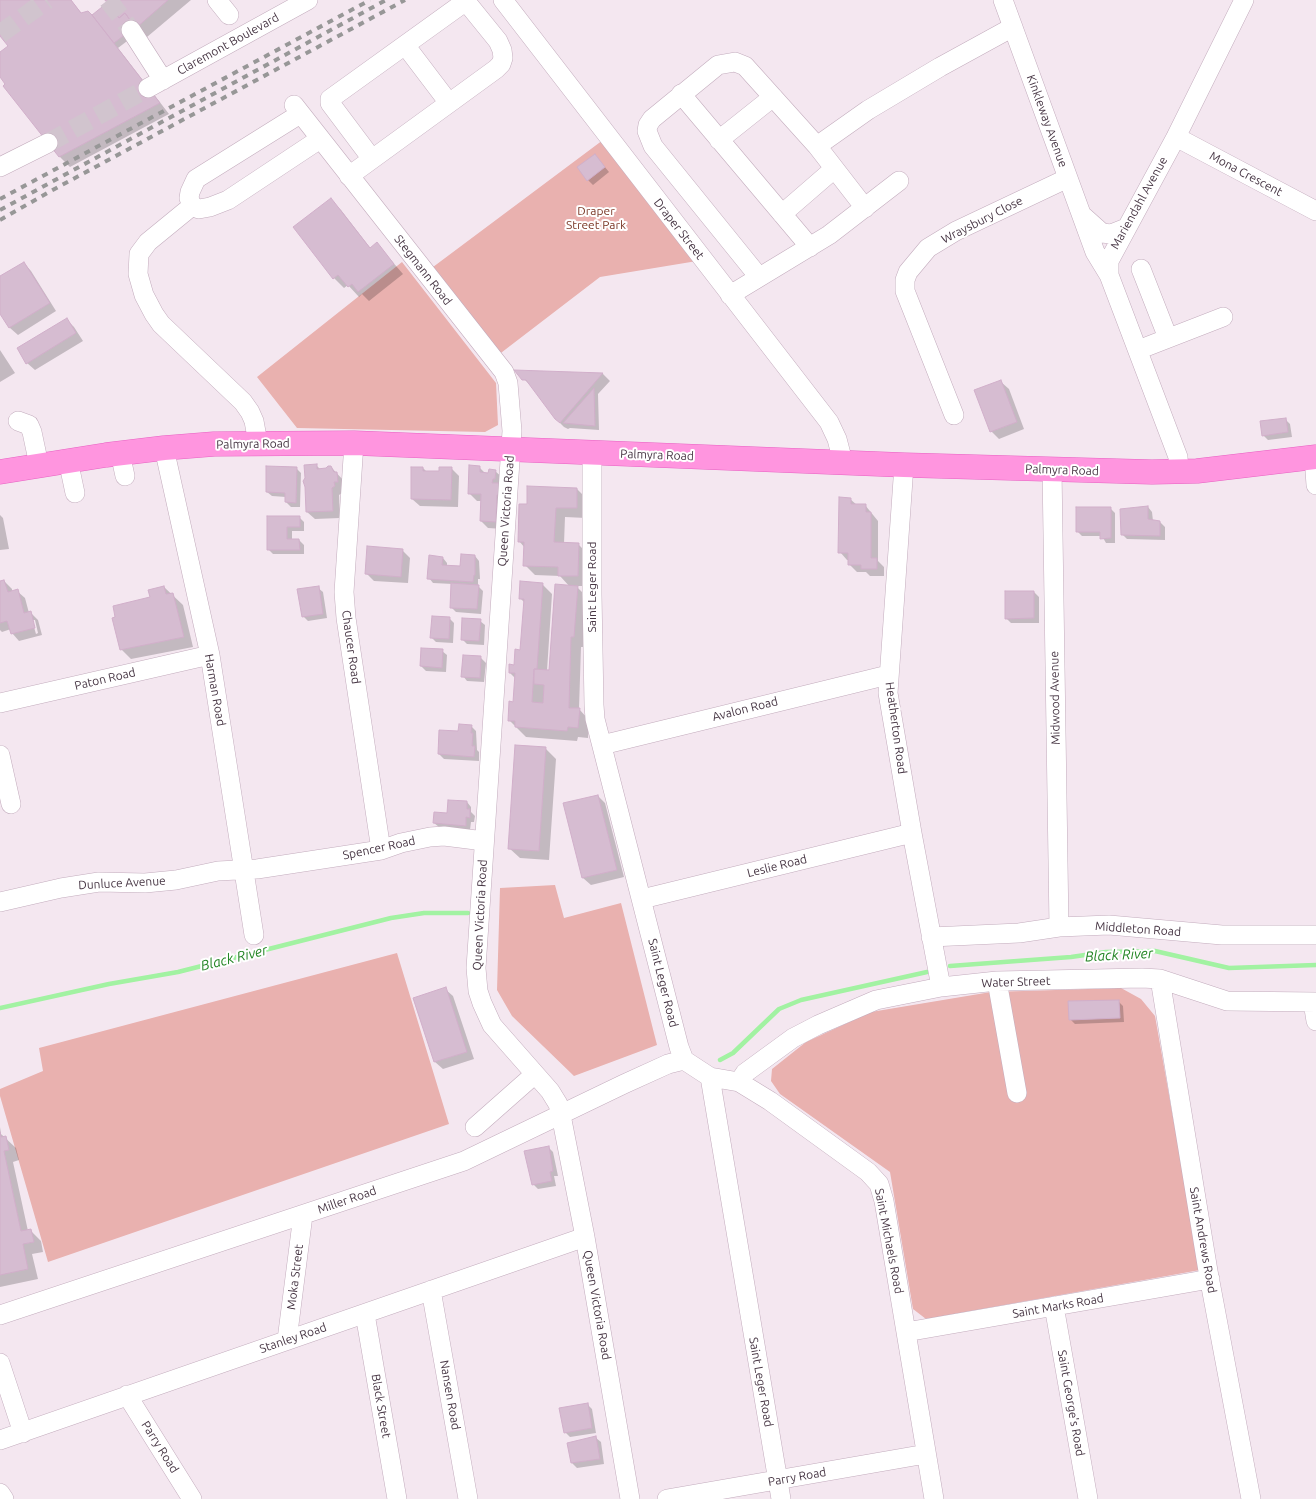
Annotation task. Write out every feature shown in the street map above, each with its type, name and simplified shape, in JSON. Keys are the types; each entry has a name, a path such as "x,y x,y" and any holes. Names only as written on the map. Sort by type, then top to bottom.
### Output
{"main road":[{"name":"Palmyra Road","path":"0,472 68,460 123,465 164,448 258,443 354,443 904,465 1179,472 1315,457"}],"street":[{"path":"217,0 229,15"},
{"name":"Claremont Boulevard","path":"131,30 156,84 308,0"},
{"name":"Draper Street","path":"504,0 829,422 837,439 844,462"},
{"name":"Kinkleway Avenue","path":"1003,0 1096,252 1109,276"},
{"name":"Mariendahl Avenue","path":"1109,276 1109,261 1176,137 1244,0"},
{"path":"349,176 450,103 500,64 503,58 498,41 468,4 466,3 330,99 330,103 372,159"},
{"path":"817,146 848,123 940,67 1013,27"},
{"path":"405,45 450,103"},
{"path":"759,277 653,146 649,137 648,125 652,119 718,65 735,62 745,66 817,146 865,208"},
{"path":"681,94 810,247"},
{"path":"720,140 773,97"},
{"name":"Stegmann Road","path":"192,206 189,198 196,180 297,110 504,372 508,383 511,408 511,449"},
{"name":"Mona Crescent","path":"1176,137 1316,210"},
{"path":"258,443 254,421 243,402 161,324 144,295 138,274 139,254 148,242 192,206 199,209 228,200 320,139"},
{"path":"0,168 48,143"},
{"path":"782,214 834,168"},
{"name":"Wraysbury Close","path":"954,415 905,291 905,280 908,272 928,248 956,232 1068,178"},
{"path":"730,295 810,247 865,208 898,181"},
{"name":"Kinkleway Avenue","path":"1082,215 1102,233 1111,234 1126,228"},
{"path":"1142,269 1168,338"},
{"path":"1109,276 1178,457 1179,472"},
{"path":"1138,350 1223,318"},
{"path":"18,422 29,425 39,465"},
{"name":"Chaucer Road","path":"354,443 344,592 346,618 381,850"},
{"name":"Harman Road","path":"164,448 210,656 254,935"},
{"name":"Queen Victoria Road","path":"511,449 476,968 478,991 492,1026 554,1098 561,1115 585,1236 630,1499"},
{"name":"Saint Leger Road","path":"592,452 594,705 602,745 677,1040 684,1060"},
{"path":"1315,457 1316,485"},
{"path":"68,460 75,493"},
{"name":"Heatherton Road","path":"904,465 888,693 941,987"},
{"name":"Midwood Avenue","path":"1052,469 1059,927"},
{"name":"Paton Road","path":"0,703 210,656"},
{"name":"Avalon Road","path":"602,745 888,675"},
{"path":"0,755 11,804"},
{"name":"Leslie Road","path":"642,899 912,833"},
{"name":"Spencer Road","path":"244,869 257,869 381,850 430,837 444,836 484,841"},
{"name":"Dunluce Avenue","path":"0,902 61,888 98,882 145,883 176,880 218,871 244,869"},
{"name":"Middleton Road","path":"931,937 1019,933 1059,927 1125,926 1222,935 1316,935"},
{"name":"Water Street","path":"739,1082 745,1073 794,1038 818,1025 876,1000 941,987 997,981 1142,978 1160,979 1227,1001 1314,1002"},
{"name":"Saint Andrews Road","path":"1160,979 1210,1279 1251,1499"},
{"path":"997,981 1017,1092"},
{"path":"1314,1002 1316,1021"},
{"path":"684,1060 710,1077"},
{"name":"Miller Road","path":"0,1315 464,1161 624,1084 670,1063 684,1060"},
{"path":"474,1127 535,1074"},
{"name":"Saint Leger Road","path":"710,1077 781,1499"},
{"name":"Saint Michaels Road","path":"710,1077 739,1082 770,1101 868,1172 876,1180 884,1201 934,1499"},
{"name":"Moka Street","path":"287,1340 303,1215"},
{"name":"Stanley Road","path":"0,1440 585,1236"},
{"name":"Saint Marks Road","path":"906,1332 1210,1279"},
{"name":"Nansen Road","path":"431,1290 468,1499"},
{"name":"Saint George's Road","path":"1054,1306 1088,1499"},
{"name":"Black Street","path":"365,1314 397,1499"},
{"path":"0,1363 23,1432"},
{"name":"Parry Road","path":"127,1395 192,1499"},
{"name":"Parry Road","path":"667,1499 926,1454"},
{"path":"0,1492 4,1499"}],"green space":[{"name":"Draper Street Park","path":"607,137 703,260 600,277 493,359 425,273"},
{"path":"402,262 496,383 498,425 485,432 297,428 257,377"},
{"path":"555,885 564,918 621,903 657,1045 574,1076 512,1016 497,990 500,888"},
{"path":"397,953 449,1124 48,1262 0,1096 0,1089 43,1071 39,1048"},
{"path":"1121,988 1141,999 1155,1016 1200,1270 926,1319 913,1309 890,1172 780,1094 771,1081 772,1069 806,1042 871,1012 991,992"}],"building":[{"path":"0,0 71,0 81,13 88,11 92,15 160,103 59,157 3,86 5,84 0,77 0,52 8,46 0,36"},
{"path":"105,0 168,0 136,28 125,13 119,18"},
{"path":"107,3 119,18 125,13 135,27 114,43 92,15"},
{"path":"595,154 605,167 587,181 577,167"},
{"path":"331,198 370,248 377,242 394,264 358,292 352,284 348,287 338,275 333,279 293,227"},
{"path":"24,262 50,303 9,328 0,314 0,276"},
{"path":"67,318 76,333 26,364 17,348"},
{"path":"514,370 603,373 560,423 526,380 522,380"},
{"path":"1001,380 1017,422 990,432 974,390"},
{"path":"594,388 595,426 563,423"},
{"path":"1286,418 1288,432 1262,436 1260,421"},
{"path":"317,464 317,469 331,466 334,472 337,472 338,482 334,482 335,486 332,488 333,511 306,512 303,481 305,478 304,465"},
{"path":"469,465 480,466 480,472 488,473 489,469 496,470 495,479 493,479 492,483 499,483 496,522 480,521 481,494 468,494"},
{"path":"266,466 297,467 296,503 285,502 285,493 266,492"},
{"path":"411,467 423,467 423,471 439,471 439,467 452,467 451,500 411,499"},
{"path":"527,486 577,488 577,508 556,508 554,542 579,543 578,576 558,576 558,567 523,566 524,542 518,542 519,504 527,504"},
{"path":"839,497 851,498 851,504 866,504 866,512 871,512 871,558 877,558 877,569 861,569 861,565 848,565 848,553 838,553"},
{"path":"1148,506 1148,519 1160,521 1160,536 1121,535 1120,509"},
{"path":"1076,507 1111,507 1111,538 1100,539 1100,532 1076,532"},
{"path":"267,516 300,516 300,527 287,527 287,539 299,539 300,550 267,550"},
{"path":"367,546 403,549 401,577 365,574"},
{"path":"461,554 475,555 473,582 427,579 429,555 443,557 442,565 460,566"},
{"path":"4,580 8,592 18,589 24,613 31,611 35,628 11,634 7,621 0,623 0,581"},
{"path":"520,581 543,583 537,669 534,669 549,670 555,584 578,586 574,637 571,637 569,708 580,708 578,728 568,727 567,731 515,727 515,721 508,721 509,701 513,702 515,673 509,673 509,664 514,665 515,649 520,650 524,599 519,599","holes":["534,669 534,684 544,685 543,703 532,702"]},
{"path":"451,583 479,585 477,609 450,608"},
{"path":"164,586 166,594 173,593 184,637 120,650 112,618 115,617 113,606 150,597 148,590"},
{"path":"319,586 323,614 302,617 297,589"},
{"path":"1005,591 1034,591 1034,618 1005,619"},
{"path":"432,616 450,617 449,639 430,638"},
{"path":"462,618 481,619 479,641 461,640"},
{"path":"421,648 443,649 442,668 420,666"},
{"path":"463,655 481,656 480,678 461,677"},
{"path":"459,724 472,725 472,746 475,746 474,757 438,754 439,730 458,731"},
{"path":"515,745 546,747 539,851 508,849"},
{"path":"598,795 617,870 582,878 563,803"},
{"path":"448,800 467,801 467,809 470,809 470,818 466,817 466,826 433,823 434,812 447,813"},
{"path":"446,987 467,1052 434,1062 413,998"},
{"path":"1119,1000 1120,1018 1069,1020 1068,1001"},
{"path":"0,1132 1,1137 6,1136 9,1150 4,1151 21,1231 31,1229 34,1242 23,1244 28,1269 0,1275"},
{"path":"549,1146 553,1171 550,1172 552,1181 532,1185 524,1151"},
{"path":"588,1403 592,1428 564,1433 559,1408"},
{"path":"596,1436 600,1459 571,1463 567,1443"}],"waterway":[{"name":"Black River","path":"0,1008 109,984 178,972 391,918 424,913 468,913"},
{"name":"Black River","path":"950,966 1071,957 1106,952 1155,951 1229,968 1316,965"},
{"name":"Black River","path":"720,1060 733,1053 779,1009 801,1000 927,972"}],"tunnel":[{"path":"0,34 47,0"},
{"path":"108,0 131,30"},
{"path":"48,143 148,88"}],"railway":[{"path":"0,199 370,0"},
{"path":"0,210 386,0"},
{"path":"0,220 405,0"}]}
